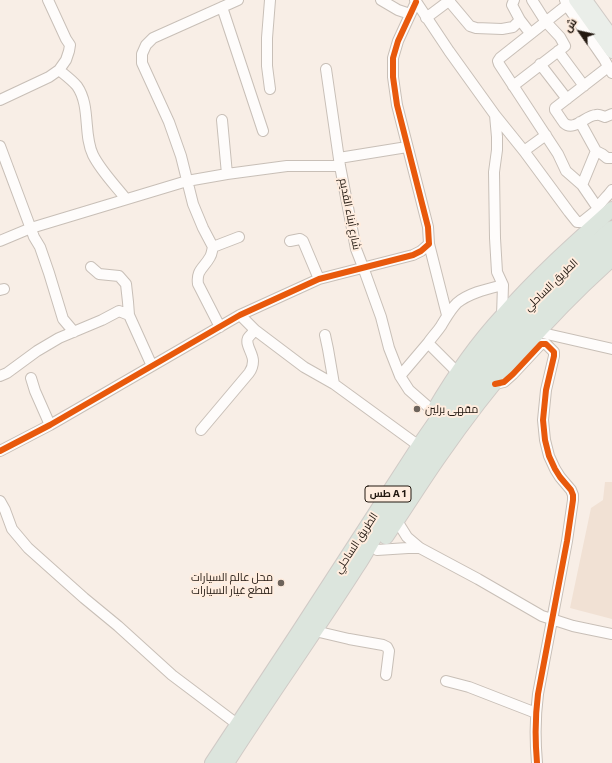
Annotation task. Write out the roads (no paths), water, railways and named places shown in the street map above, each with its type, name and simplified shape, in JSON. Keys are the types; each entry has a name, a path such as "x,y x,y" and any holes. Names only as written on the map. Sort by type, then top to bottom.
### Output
{"highway":[{"path":"409,462 415,443 433,411 458,372 502,316 556,260 612,209"},
{"name":"الطريق الساحلي","path":"212,763 409,462 483,357 515,320 552,282 601,254 612,228"},
{"name":"الطريق الساحلي","path":"227,763 250,726 357,567 382,525 458,412 492,367 530,324 559,293 612,244"},
{"path":"357,567 368,561 377,550 440,455 465,421 519,353 559,310 601,254"}],"main road":[{"path":"586,0 612,36"},
{"path":"569,2 612,52"}],"street":[{"path":"0,100 49,77 58,70 66,60 70,45 48,0"},
{"path":"214,247 202,228 193,204 181,156 169,122 142,63 142,54 146,45 153,38 238,0"},
{"path":"270,0 267,38 267,66 270,89"},
{"path":"381,0 398,10 410,14"},
{"path":"514,0 512,5 520,20 530,33"},
{"path":"512,86 565,46 546,22 532,0"},
{"path":"415,1 398,41 393,58 393,77 397,105 428,227 429,244 447,315"},
{"path":"415,1 494,115 524,151 577,222 582,222 597,210 597,207 612,190"},
{"path":"426,18 450,1 470,26 476,28 502,29 513,27 520,20"},
{"path":"597,207 582,185 566,171 558,154 512,86 498,61 569,2 610,70 556,106 555,110 564,123 569,125 576,124 594,115 598,114 605,117 612,114"},
{"path":"222,7 263,131"},
{"path":"558,51 584,86"},
{"path":"540,64 567,99"},
{"name":"شارع أبناء القديم","path":"326,69 340,162 356,249 381,317 389,348 400,376 408,390 433,411"},
{"path":"58,70 77,86 83,99 87,117 88,137 93,154 107,176 126,199"},
{"path":"494,115 497,137 494,172 496,238 498,272 503,285 502,316"},
{"path":"222,120 227,174"},
{"path":"580,122 596,151 607,158 612,158"},
{"path":"524,151 546,135"},
{"path":"0,146 34,236 40,247 63,319 74,332"},
{"path":"0,241 31,228 187,181 287,166 340,162 407,147"},
{"path":"582,185 596,151"},
{"path":"220,327 198,284 198,274 214,247 239,237"},
{"path":"290,241 300,239 303,241 319,279"},
{"path":"0,451 50,425 240,315 319,279 413,255 421,251 429,244"},
{"path":"92,267 99,274 119,276 126,284 129,314 152,366"},
{"path":"400,376 428,343 457,303 468,296 485,289 503,285"},
{"path":"0,376 36,351 59,338 102,320 119,311 129,314"},
{"path":"240,315 255,330 304,367 334,384 415,443"},
{"path":"201,430 252,368 253,357 248,345 248,338 255,330"},
{"path":"538,332 612,348"},
{"path":"325,335 334,384"},
{"path":"428,343 458,372"},
{"path":"495,384 504,382 540,344 546,344 554,352 546,390 543,420 549,456 555,469 571,490 573,495 567,542 538,694 536,713 537,763"},
{"path":"32,378 35,391 50,425"},
{"path":"0,501 12,529 28,548 172,675 237,724"},
{"path":"397,521 407,537 420,548 542,616 573,626 612,634"},
{"path":"377,550 420,548"},
{"path":"314,631 387,647 386,675"},
{"path":"446,681 469,687 536,713"}],"place":[{"name":"مقهى برلين","path":"417,409"},
{"name":"محل عالم السيارات لقطع غيار السيارات","path":"281,583"}]}
